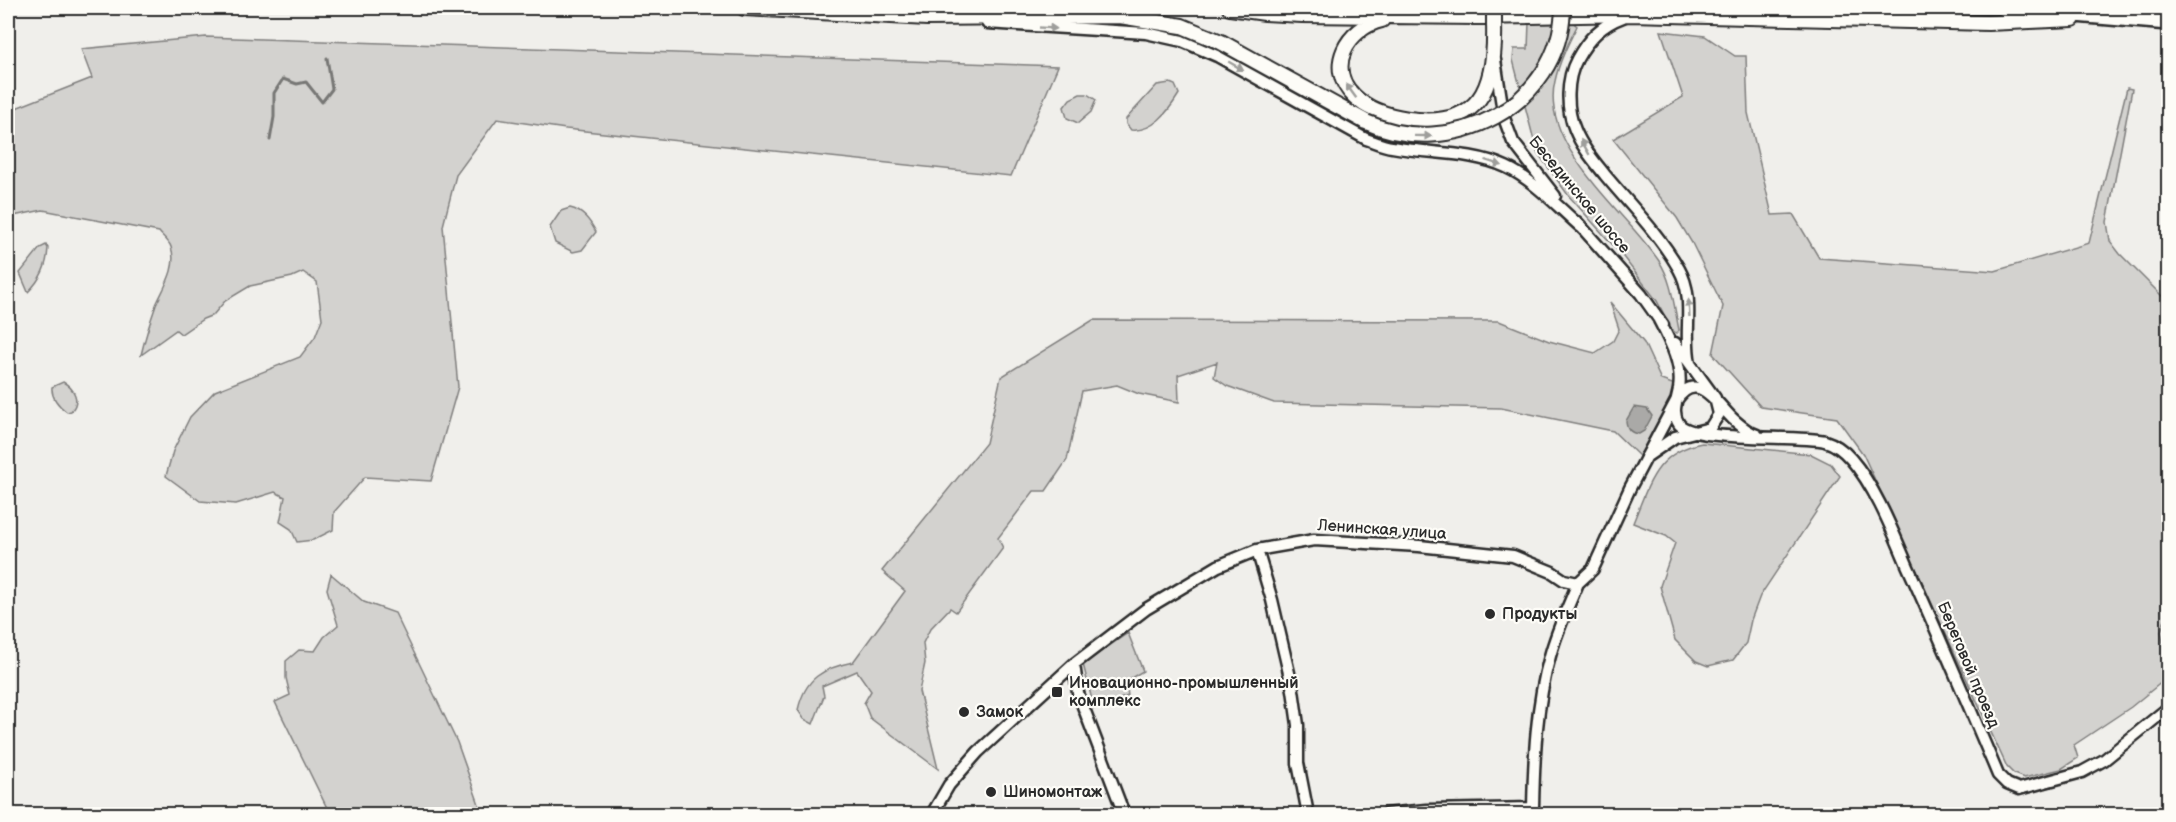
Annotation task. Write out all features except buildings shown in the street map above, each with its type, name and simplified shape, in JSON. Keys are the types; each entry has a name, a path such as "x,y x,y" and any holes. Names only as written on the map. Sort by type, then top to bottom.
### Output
{"highway":[{"path":"2004,8 2169,22"}],"main road":[{"path":"744,8 927,18 1119,16 1182,26 1221,42 1366,122 1396,132 1428,136 1468,129 1500,114 1529,90 1543,71 1552,53 1560,32 1563,8"},
{"path":"1230,8 1302,15 1631,14 1988,23 2120,17"},
{"name":"Бесединское шоссе","path":"1494,8 1495,55"},
{"path":"1401,16 1377,22 1356,32 1349,39 1342,55 1342,75 1348,90 1367,106 1381,112 1397,117 1443,120 1467,111 1486,89 1495,55"}],"street":[{"path":"1631,14 1610,22 1584,45 1574,64 1569,87 1569,109 1574,130 1589,155 1659,240 1680,270 1688,287 1690,313 1688,340 1691,366"},
{"path":"927,18 1146,33 1182,41 1217,56 1366,139 1389,147 1491,161 1507,167 1522,176 1581,227"},
{"name":"Бесединское шоссе","path":"1495,55 1502,109 1513,142 1547,187 1641,294 1691,366 1731,417 1745,429 1766,438"},
{"name":"Бесединское шоссе","path":"1659,320 1678,365 1680,384 1676,401"},
{"path":"1386,814 1426,810 1534,811 1540,708 1549,658 1567,605 1578,583 1593,569 1646,457 1676,401 1684,392 1695,388 1706,390 1715,398 1719,408 1717,420 1710,428 1675,437 1646,457"},
{"path":"1676,401 1675,412 1678,423 1687,430 1699,432"},
{"name":"Береговой проезд","path":"1699,432 1766,438 1797,437 1827,442 1851,459 1885,516 1945,649 1998,775 2007,784 2019,789 2082,772 2104,760 2169,708"},
{"name":"Ленинская улица","path":"932,814 949,785 978,752 1074,664 1146,609 1218,566 1257,550 1314,540 1419,546 1513,556 1552,572 1564,580 1578,583"},
{"path":"1257,550 1272,600 1293,690 1298,725 1298,763 1308,814"},
{"path":"1074,664 1078,693 1124,814"}],"shaded area":[{"path":"1571,21 1577,26 1561,60 1555,81 1554,105 1560,130 1572,154 1589,177 1659,261 1672,294 1679,330 1676,333 1672,330 1657,301 1620,253 1568,195 1537,152 1513,60 1514,49 1528,49 1529,22"},
{"path":"1661,31 1705,36 1735,56 1746,56 1748,113 1772,215 1793,214 1819,258 1995,271 2089,243 2127,88 2132,89 2107,222 2110,241 2168,302 2168,612 2161,631 2163,642 2168,646 2168,677 2131,707 2074,745 2078,758 2061,769 2024,778 2014,774 2007,767 1863,454 1837,418 1761,407 1713,354 1723,306 1677,218 1613,139 1683,97"},
{"path":"206,37 1058,66 1011,176 566,129 497,119 456,175 443,226 458,387 431,481 365,477 334,512 333,530 313,540 297,542 291,529 280,522 285,497 275,492 236,504 200,501 166,476 173,451 190,417 215,391 300,357 315,337 322,319 317,282 303,272 292,277 250,286 225,301 213,315 181,334 176,330 141,355 156,305 173,262 170,245 159,232 43,210 8,217 8,108 16,108 92,78 81,49"},
{"path":"1170,83 1175,85 1179,94 1170,108 1159,120 1146,128 1131,130 1126,124 1126,119 1157,85"},
{"path":"1080,94 1087,94 1096,100 1091,112 1078,123 1067,118 1064,107 1070,99"},
{"path":"570,208 586,217 596,232 582,250 573,252 555,243 550,227 561,211"},
{"path":"46,245 48,248 45,266 40,277 28,292 20,273 40,248"},
{"path":"1610,302 1644,343 1661,380 1675,385 1662,423 1639,456 1613,431 1501,408 1274,403 1227,386 1214,377 1217,362 1178,375 1179,402 1139,394 1117,385 1082,391 1067,460 1046,491 1034,491 998,538 1003,548 956,612 950,608 930,629 923,643 925,663 919,691 938,769 870,718 864,703 871,691 857,671 822,686 824,696 813,724 804,719 798,710 805,690 811,682 824,671 853,662 905,591 882,571 986,443 1001,377 1093,320 1499,321 1549,341 1595,353 1613,341 1619,329"},
{"path":"63,382 73,391 76,399 74,407 67,412 56,401 52,391 52,387"},
{"path":"1634,407 1647,409 1652,416 1644,431 1639,434 1631,432 1626,424"},
{"path":"1702,443 1811,454 1831,464 1840,476 1760,596 1746,643 1733,660 1708,666 1696,661 1675,640 1660,586 1675,543 1666,536 1633,523 1650,483 1664,462 1686,447"},
{"path":"331,574 364,602 395,613 457,742 481,810 476,814 330,814 275,702 290,695 286,678 286,661 299,650 315,651 324,637 338,625 327,589"},
{"path":"1128,633 1143,671 1126,681 1128,696 1094,708 1083,664"}],"waterway":[{"path":"270,140 274,117 274,93 283,79 297,84 306,82 322,102 332,89 327,58"}],"place":[{"name":"Продукты","path":"1490,614"},
{"name":"Иновационно-промышленный комплекс","path":"1057,692"},
{"name":"Замок","path":"964,712"},
{"name":"Шиномонтаж","path":"991,792"}]}
